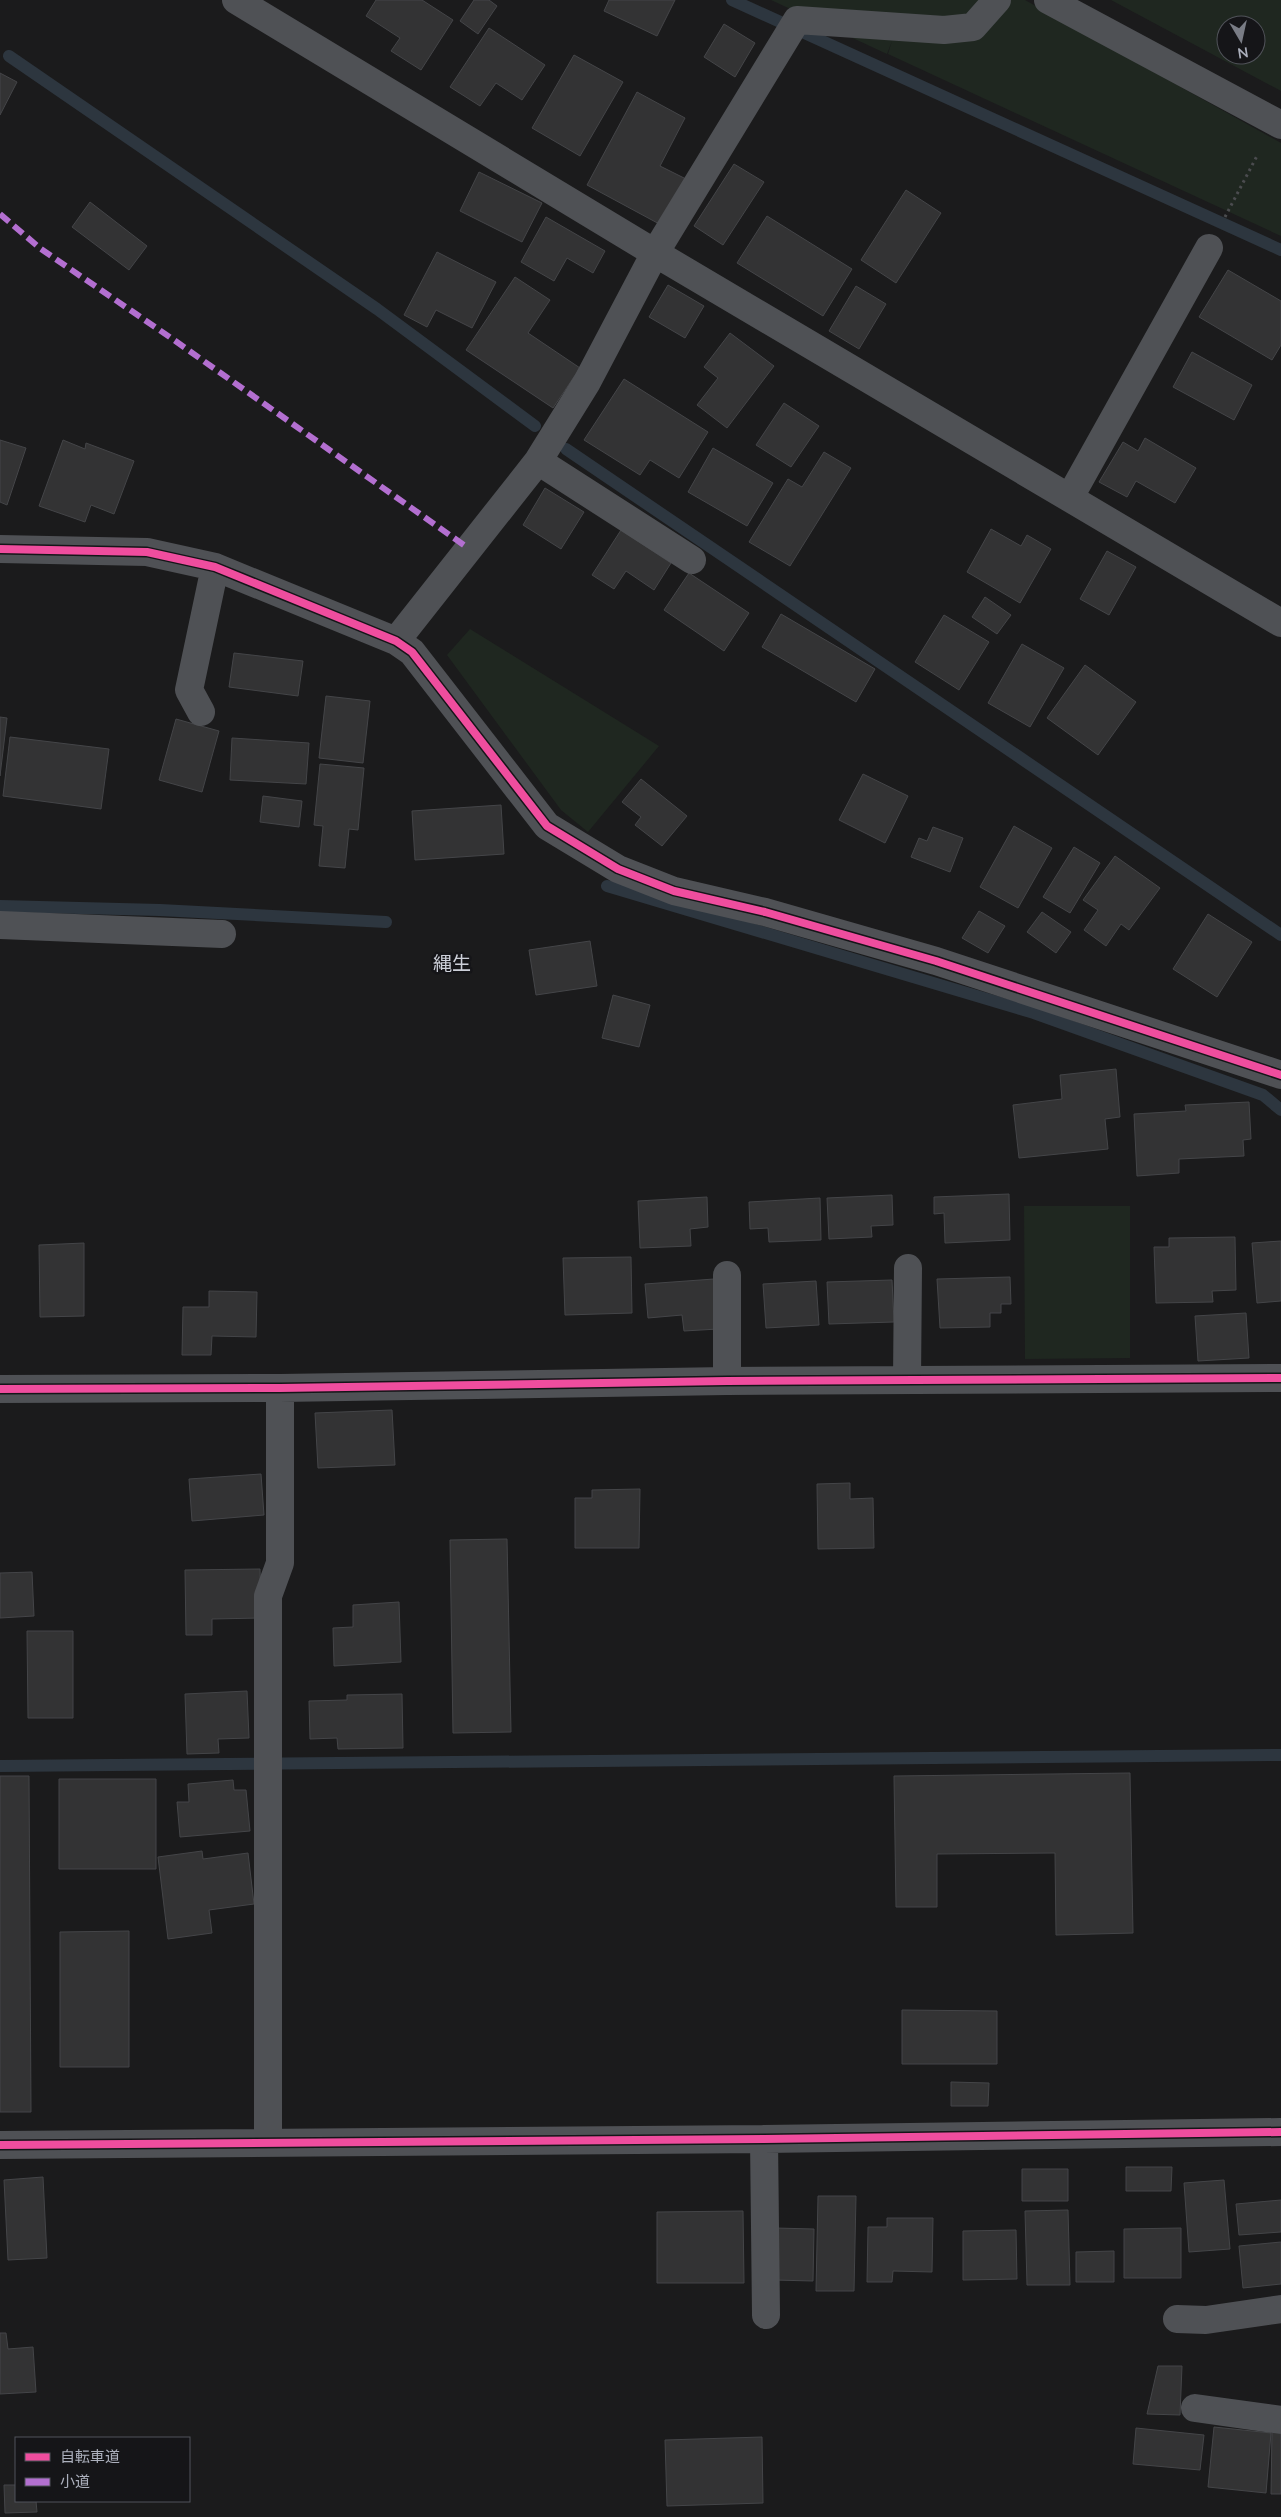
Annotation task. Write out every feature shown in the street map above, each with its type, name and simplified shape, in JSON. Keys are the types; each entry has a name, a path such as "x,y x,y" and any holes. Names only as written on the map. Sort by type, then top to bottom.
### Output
{"street":[{"path":"236,0 655,253 1070,497 1281,624"},
{"path":"396,641 538,461 587,382 655,253 790,31 944,30 973,27 997,0"},
{"path":"1048,0 1278,124"},
{"path":"1070,497 1208,248"},
{"path":"538,461 692,560"},
{"path":"0,549 147,552 215,568 396,641 412,652 547,826 618,869 674,890 765,912 936,961 1281,1075"},
{"path":"201,712 189,690 215,568"},
{"path":"0,925 222,934"},
{"path":"907,1380 908,1268"},
{"path":"727,1275 727,1381"},
{"path":"0,1389 280,1388 727,1381 1281,1378"},
{"path":"268,2142 268,1596 280,1562 280,1388"},
{"path":"0,2145 764,2140 1281,2132"},
{"path":"764,2140 766,2315"},
{"path":"1177,2319 1206,2320 1281,2309"},
{"path":"1195,2408 1281,2420"}],"path":[{"path":"1231,206 1278,124"}],"shaded area":[{"path":"771,0 1025,0 1281,143 1281,236 888,54 892,41 887,54"},
{"path":"1111,0 1281,0 1281,91 1232,65 1266,65 1266,15 1216,15 1216,56"},
{"path":"470,629 659,746 588,832 561,810 447,655"},
{"path":"1024,1206 1130,1206 1130,1358 1025,1359"}],"building":[{"path":"376,0 422,0 453,20 421,70 391,51 400,38 366,16"},
{"path":"474,0 489,0 497,6 478,34 460,21"},
{"path":"609,0 675,0 657,36 604,11"},
{"path":"724,24 755,43 735,77 704,57"},
{"path":"489,28 545,65 522,100 496,83 480,106 450,87"},
{"path":"574,55 623,82 580,156 532,128"},
{"path":"0,73 17,82 0,115"},
{"path":"637,92 685,118 660,166 688,180 663,226 587,185"},
{"path":"734,164 764,182 723,245 694,226"},
{"path":"479,172 542,203 522,242 460,211"},
{"path":"906,190 941,213 896,283 861,260"},
{"path":"90,202 147,246 129,270 72,227"},
{"path":"767,216 852,269 823,316 737,263"},
{"path":"546,217 605,251 593,273 567,258 554,281 521,262"},
{"path":"437,252 496,282 472,328 436,310 427,327 404,315"},
{"path":"1228,270 1281,301 1281,345 1272,360 1199,317"},
{"path":"515,277 550,300 528,333 580,368 553,408 466,350"},
{"path":"668,285 704,306 685,338 649,317"},
{"path":"856,286 886,304 859,349 829,331"},
{"path":"730,333 774,366 727,428 697,405 718,378 704,367"},
{"path":"1192,352 1252,385 1234,420 1173,387"},
{"path":"624,379 708,432 679,478 650,460 640,475 584,440"},
{"path":"784,403 819,426 791,467 756,445"},
{"path":"1145,438 1196,468 1175,503 1136,481 1127,497 1099,482 1123,442 1138,451"},
{"path":"0,440 26,448 7,505 0,502"},
{"path":"63,440 85,449 86,443 134,461 114,514 91,505 85,522 39,506"},
{"path":"713,448 773,483 747,526 688,492"},
{"path":"824,452 851,468 790,566 749,542 788,479 802,487"},
{"path":"545,488 584,512 561,549 523,525"},
{"path":"991,529 1021,546 1027,535 1051,549 1020,603 967,572"},
{"path":"621,530 671,563 654,590 626,571 614,589 592,575"},
{"path":"1107,551 1136,567 1109,615 1080,599"},
{"path":"689,573 749,613 724,651 664,610"},
{"path":"985,597 1011,615 997,634 972,617"},
{"path":"781,614 875,669 856,702 762,647"},
{"path":"944,615 989,642 959,690 915,662"},
{"path":"1022,644 1064,668 1030,727 988,703"},
{"path":"234,653 303,661 298,696 229,687"},
{"path":"1085,665 1136,702 1098,755 1047,718"},
{"path":"326,696 370,701 363,763 319,758"},
{"path":"0,717 7,718 0,776"},
{"path":"176,719 219,731 202,792 159,780"},
{"path":"10,737 109,749 101,809 3,796"},
{"path":"232,738 309,743 306,784 230,780"},
{"path":"320,764 364,768 358,830 349,829 345,868 319,866 323,826 314,825"},
{"path":"863,774 908,796 885,843 839,820"},
{"path":"641,779 687,816 662,846 635,825 641,817 622,802"},
{"path":"263,796 302,801 299,827 260,822"},
{"path":"501,805 504,854 415,860 412,811"},
{"path":"1014,826 1052,848 1018,908 980,887"},
{"path":"933,827 963,838 950,872 911,857 919,838 927,841"},
{"path":"1074,847 1100,863 1070,913 1043,897"},
{"path":"1115,856 1160,888 1129,930 1121,924 1106,946 1084,930 1098,910 1083,900"},
{"path":"979,911 1005,926 988,953 962,938"},
{"path":"1042,912 1071,932 1056,953 1027,932"},
{"path":"1208,914 1252,942 1217,997 1173,969"},
{"path":"590,941 597,986 536,995 529,950"},
{"path":"613,995 650,1005 639,1047 602,1038"},
{"path":"1116,1069 1120,1117 1105,1119 1108,1149 1019,1158 1013,1105 1062,1099 1060,1075"},
{"path":"1249,1102 1251,1139 1243,1140 1244,1156 1179,1159 1179,1173 1137,1176 1134,1114 1186,1111 1185,1105"},
{"path":"1009,1194 1010,1240 945,1243 944,1213 934,1214 934,1197"},
{"path":"892,1195 893,1225 871,1226 872,1237 829,1239 827,1198"},
{"path":"707,1197 708,1227 690,1229 691,1246 640,1248 638,1201"},
{"path":"820,1198 821,1240 769,1242 768,1228 750,1229 749,1202"},
{"path":"1235,1237 1236,1290 1212,1291 1213,1302 1156,1303 1154,1247 1169,1247 1169,1238"},
{"path":"1281,1241 1281,1301 1257,1303 1252,1243"},
{"path":"84,1243 84,1316 40,1317 39,1245"},
{"path":"631,1257 632,1313 565,1315 563,1258"},
{"path":"1010,1277 1011,1304 1001,1304 1001,1313 990,1313 990,1327 940,1328 937,1279"},
{"path":"714,1279 718,1329 684,1331 682,1315 648,1318 645,1284"},
{"path":"892,1280 894,1322 829,1324 827,1282"},
{"path":"816,1281 819,1325 766,1328 763,1284"},
{"path":"209,1291 257,1292 256,1337 212,1336 211,1355 182,1355 183,1307 209,1307"},
{"path":"1246,1313 1249,1358 1198,1361 1195,1316"},
{"path":"392,1410 395,1465 318,1468 315,1413"},
{"path":"261,1474 264,1515 192,1521 189,1479"},
{"path":"850,1483 850,1499 873,1498 874,1548 818,1549 817,1484"},
{"path":"640,1489 639,1548 575,1548 575,1498 592,1498 592,1490"},
{"path":"507,1539 511,1732 453,1733 450,1540"},
{"path":"260,1569 261,1618 212,1619 212,1635 186,1635 185,1570"},
{"path":"32,1572 34,1616 0,1618 0,1573"},
{"path":"399,1602 401,1662 334,1666 333,1628 353,1627 353,1605"},
{"path":"27,1631 73,1631 73,1718 28,1718"},
{"path":"247,1691 249,1738 218,1739 219,1753 187,1754 185,1694"},
{"path":"402,1694 403,1748 338,1749 337,1738 310,1739 309,1701 347,1700 347,1695"},
{"path":"1130,1773 1133,1933 1056,1935 1055,1853 937,1854 937,1907 896,1907 894,1776"},
{"path":"0,1776 29,1776 31,2112 0,2112"},
{"path":"59,1779 156,1779 156,1869 59,1869"},
{"path":"233,1780 234,1790 246,1790 250,1831 180,1837 177,1802 189,1802 188,1784"},
{"path":"202,1851 203,1859 248,1853 254,1904 209,1910 212,1933 168,1939 158,1857"},
{"path":"129,1931 129,2067 60,2067 60,1932"},
{"path":"902,2010 997,2011 997,2064 902,2064"},
{"path":"951,2082 989,2083 988,2106 951,2106"},
{"path":"1126,2167 1172,2167 1171,2191 1126,2191"},
{"path":"1022,2169 1068,2169 1068,2201 1022,2201"},
{"path":"43,2177 47,2258 8,2260 4,2180"},
{"path":"1224,2180 1230,2249 1189,2252 1184,2183"},
{"path":"818,2196 856,2196 854,2291 816,2291"},
{"path":"1281,2200 1281,2232 1239,2235 1236,2204"},
{"path":"1068,2210 1070,2285 1027,2285 1025,2211"},
{"path":"743,2211 744,2283 657,2283 657,2212"},
{"path":"887,2218 933,2218 932,2272 893,2271 892,2282 867,2282 868,2227 887,2227"},
{"path":"775,2228 814,2229 813,2281 774,2280"},
{"path":"1181,2228 1181,2278 1124,2278 1124,2229"},
{"path":"1016,2230 1017,2279 963,2280 963,2231"},
{"path":"1281,2242 1281,2284 1243,2288 1239,2246"},
{"path":"1114,2251 1114,2282 1076,2282 1076,2252"},
{"path":"0,2333 6,2333 8,2349 33,2347 36,2392 0,2394"},
{"path":"1158,2366 1182,2366 1180,2415 1147,2414"},
{"path":"1214,2427 1271,2433 1266,2493 1208,2487"},
{"path":"1136,2428 1204,2435 1200,2470 1133,2464"},
{"path":"1272,2431 1281,2431 1281,2494 1271,2494"},
{"path":"762,2437 763,2503 667,2506 665,2440"},
{"path":"4,2485 15,2485 15,2502 36,2502 37,2512 5,2513"}],"waterway":[{"path":"732,0 1281,250"},
{"path":"9,56 377,309 535,426"},
{"path":"566,449 1281,935"},
{"path":"607,886 1034,1013 1263,1095 1281,1110"},
{"path":"0,906 160,910 386,922"},
{"path":"0,1766 1281,1755"}],"marked path":[{"path":"0,214 41,249 174,340 468,548"}],"cycle path":[{"path":"0,549 147,552 215,567 396,641 412,652 547,826 618,869 674,891 765,912 936,961 1281,1075"},
{"path":"0,1389 280,1388 727,1381 1281,1378"},
{"path":"0,2145 764,2139 1281,2132"}],"district":[{"name":"縄生","path":"452,962"}]}
